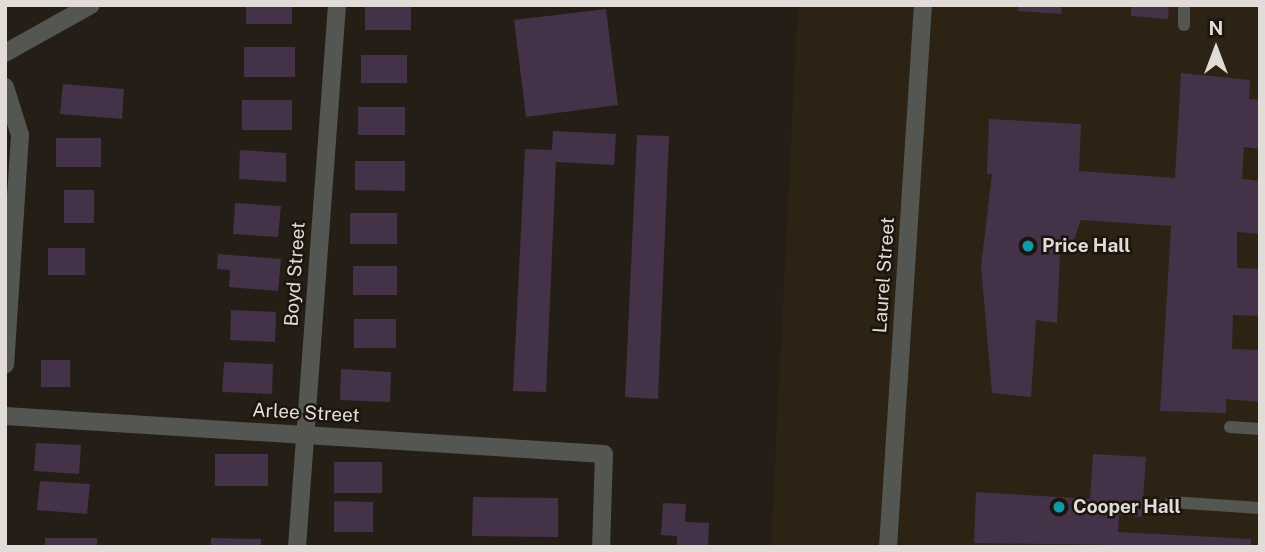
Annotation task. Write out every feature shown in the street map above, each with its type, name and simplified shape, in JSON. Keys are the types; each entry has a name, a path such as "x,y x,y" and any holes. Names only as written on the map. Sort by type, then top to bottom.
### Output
{"street":[{"path":"5,53 90,5"},
{"name":"Boyd Street","path":"297,547 337,5"},
{"name":"Laurel Street","path":"888,547 923,5"},
{"path":"5,88 20,135 5,365"},
{"name":"Arlee Street","path":"5,416 604,454 601,547"}],"lane":[{"path":"1184,5 1184,25"},
{"path":"1230,427 1260,429"},
{"path":"1171,502 1260,508"}],"shaded area":[{"path":"798,5 1260,5 1260,547 771,547"}],"building":[{"path":"246,5 292,5 292,24 246,24"},
{"path":"365,5 411,5 411,30 365,30"},
{"path":"1018,5 1062,5 1061,14 1018,11"},
{"path":"1131,5 1169,5 1168,19 1131,16"},
{"path":"606,9 618,105 526,117 514,20"},
{"path":"244,47 295,47 295,77 244,77"},
{"path":"361,55 407,55 407,83 361,83"},
{"name":"Price Hall","path":"1181,73 1250,80 1249,99 1260,100 1260,149 1244,147 1242,179 1260,181 1260,234 1237,232 1237,268 1260,269 1260,316 1233,315 1232,349 1260,350 1260,402 1226,399 1226,413 1160,411 1171,226 1081,220 1069,254 1060,254 1057,323 1036,320 1031,397 992,393 981,266 992,174 987,174 989,119 1081,124 1079,171 1175,178"},
{"path":"63,84 124,89 122,119 60,114"},
{"path":"242,100 292,100 292,130 242,130"},
{"path":"358,107 405,107 405,135 358,135"},
{"path":"553,131 616,134 614,165 556,162 546,392 513,391 525,149 552,150"},
{"path":"637,135 669,136 658,399 625,397"},
{"path":"56,138 101,138 101,167 56,167"},
{"path":"240,150 286,153 286,182 239,179"},
{"path":"355,161 405,161 405,191 355,190"},
{"path":"64,190 94,190 94,223 64,223"},
{"path":"235,203 281,206 278,237 233,234"},
{"path":"350,213 397,213 397,244 350,244"},
{"path":"48,248 85,248 85,275 48,275"},
{"path":"218,254 281,259 278,291 229,287 230,270 217,269"},
{"path":"353,266 397,266 397,295 353,295"},
{"path":"231,310 276,312 275,342 230,340"},
{"path":"354,319 396,319 396,348 354,348"},
{"path":"41,360 70,360 70,387 41,387"},
{"path":"224,362 273,364 272,394 222,392"},
{"path":"341,369 391,372 390,402 340,400"},
{"path":"36,443 81,445 79,474 34,471"},
{"path":"215,454 268,454 268,486 215,486"},
{"name":"Cooper Hall","path":"1093,454 1146,457 1142,517 1119,515 1118,532 1251,539 1251,547 974,543 976,492 1090,499"},
{"path":"334,462 382,462 382,493 334,493"},
{"path":"40,481 90,484 87,514 37,510"},
{"path":"473,497 558,498 558,537 472,536"},
{"path":"334,501 373,502 373,532 334,532"},
{"path":"663,503 686,504 685,522 709,523 708,547 677,547 677,536 661,535"},
{"path":"45,538 97,538 97,547 45,547"},
{"path":"211,538 261,539 261,547 211,547"}],"place":[{"name":"Price Hall","path":"1028,246"},
{"name":"Cooper Hall","path":"1059,507"}]}
